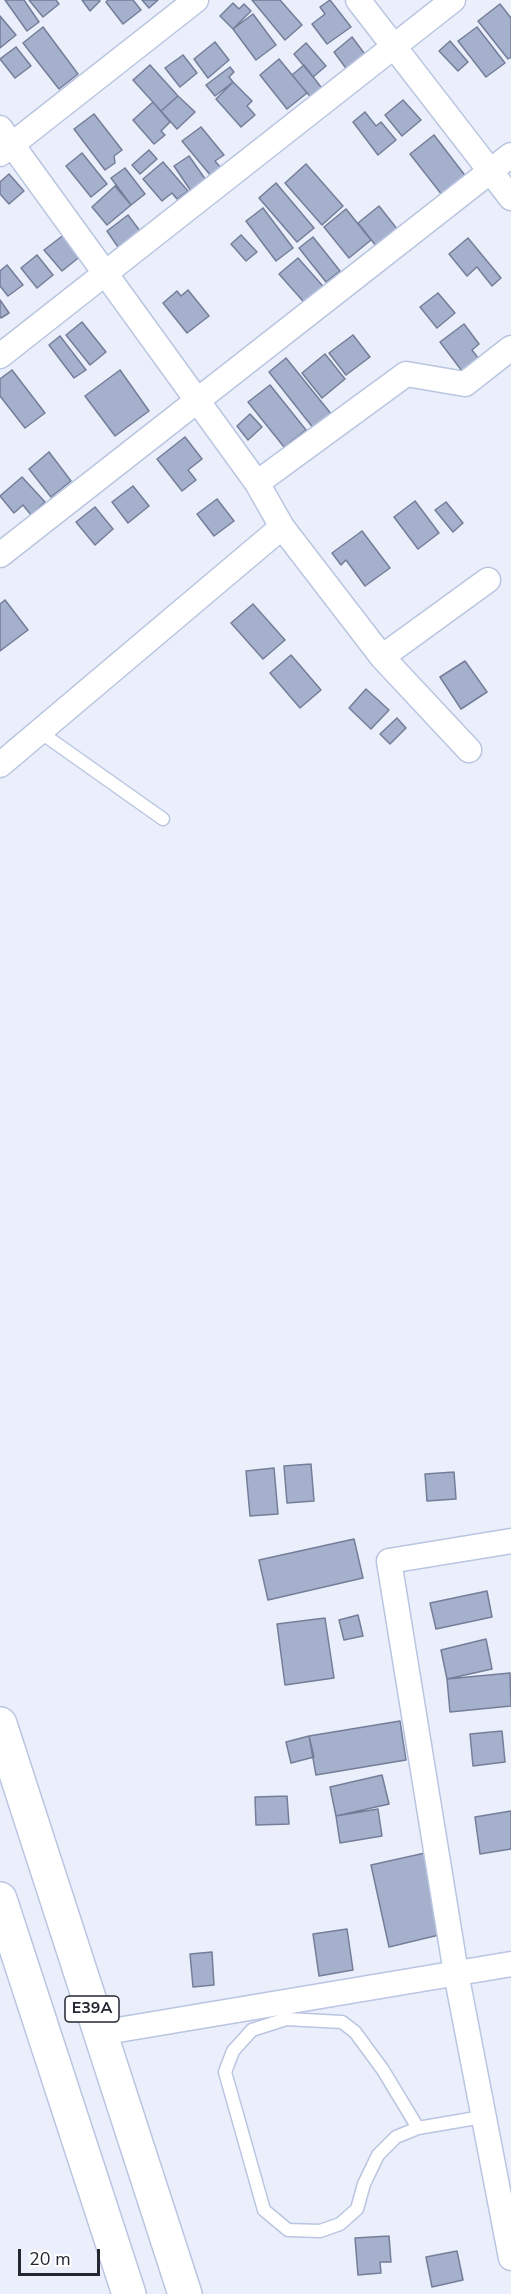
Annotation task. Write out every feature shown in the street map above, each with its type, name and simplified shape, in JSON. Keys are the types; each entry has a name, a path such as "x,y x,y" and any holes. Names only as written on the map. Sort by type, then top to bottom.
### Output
{"main road":[{"name":"E39A","path":"0,1724 185,2294"},
{"name":"E39A","path":"0,1899 129,2294"}],"street":[{"path":"196,0 4,142 105,273 257,483 282,527 382,657 469,750"},
{"path":"358,0 511,198"},
{"path":"0,356 453,0"},
{"path":"0,555 511,155"},
{"path":"257,483 406,374 465,384 511,348"},
{"path":"0,765 282,527"},
{"path":"382,657 488,580"},
{"path":"511,1541 389,1561 456,1973 511,2258"},
{"path":"100,2033 511,1964"}],"lane":[{"path":"40,732 163,819"},
{"path":"418,2128 383,2070 355,2032 342,2022 286,2019 252,2030 233,2051 225,2072 264,2210 288,2230 320,2231 340,2224 357,2209 364,2184 378,2155 396,2138 418,2128 482,2117"}],"building":[{"path":"5,0 24,0 39,22 27,31"},
{"path":"29,0 56,0 59,4 43,17"},
{"path":"82,0 99,0 100,1 90,11"},
{"path":"108,0 133,0 141,10 123,24 106,2"},
{"path":"142,0 158,0 149,8"},
{"path":"252,0 280,0 302,25 285,40"},
{"path":"330,0 351,27 327,44 312,24 325,14 320,7"},
{"path":"233,3 239,9 244,4 251,11 233,29 220,16"},
{"path":"500,4 511,18 511,57 508,59 478,21"},
{"path":"253,14 276,45 256,60 233,29"},
{"path":"0,16 16,35 0,48"},
{"path":"43,27 78,74 59,89 23,43"},
{"path":"477,27 505,63 486,77 458,41"},
{"path":"352,37 367,57 348,71 334,52"},
{"path":"450,41 468,62 458,71 439,51"},
{"path":"215,42 229,60 208,78 194,59"},
{"path":"306,43 326,66 313,77 294,54"},
{"path":"16,47 31,66 15,78 0,59"},
{"path":"183,55 197,73 180,87 165,68"},
{"path":"279,59 307,93 287,109 260,75"},
{"path":"150,65 178,96 161,111 133,80"},
{"path":"304,65 324,91 314,101 292,75"},
{"path":"230,67 234,72 229,77 233,82 215,96 206,85"},
{"path":"233,82 252,101 247,106 255,115 241,127 216,99"},
{"path":"178,96 195,112 177,129 161,111"},
{"path":"403,100 421,120 402,136 385,115"},
{"path":"153,102 170,122 161,131 165,135 154,144 133,120"},
{"path":"365,112 376,126 381,122 396,140 378,155 353,122"},
{"path":"94,114 122,150 114,156 115,163 105,170 74,129"},
{"path":"201,127 224,155 215,161 221,168 211,176 182,141"},
{"path":"434,135 470,182 446,200 410,154"},
{"path":"149,150 157,159 140,174 132,165"},
{"path":"82,153 107,184 91,197 66,166"},
{"path":"189,156 208,183 193,194 174,166"},
{"path":"163,162 188,191 177,199 172,193 162,201 143,179"},
{"path":"306,164 343,206 322,225 285,183"},
{"path":"125,168 145,194 131,205 111,178"},
{"path":"9,174 24,191 9,204 0,194 0,182"},
{"path":"276,183 314,228 297,242 259,198"},
{"path":"115,186 131,205 107,225 92,207"},
{"path":"379,206 401,234 380,251 358,223"},
{"path":"263,208 293,248 276,261 246,221"},
{"path":"346,209 371,240 349,258 324,227"},
{"path":"128,215 140,231 118,247 107,231"},
{"path":"65,234 82,255 62,271 44,250"},
{"path":"241,235 257,252 246,261 231,244"},
{"path":"313,237 340,271 326,282 299,248"},
{"path":"468,238 501,278 492,286 477,267 467,276 449,254"},
{"path":"37,255 53,275 37,288 21,268"},
{"path":"298,258 329,293 310,309 279,274"},
{"path":"7,265 23,285 8,296 0,286 0,271"},
{"path":"188,290 209,316 187,333 163,303 177,291 181,296"},
{"path":"438,293 455,313 437,328 420,307"},
{"path":"0,300 9,313 1,318 0,316"},
{"path":"82,322 106,352 90,365 66,335"},
{"path":"464,324 479,344 472,350 478,358 462,371 440,342"},
{"path":"353,335 370,357 346,375 329,353"},
{"path":"60,336 86,370 74,378 49,345"},
{"path":"325,354 345,379 322,398 302,373"},
{"path":"286,358 332,415 314,429 269,372"},
{"path":"12,370 45,413 25,428 0,396 0,379"},
{"path":"120,370 149,411 115,436 85,396"},
{"path":"270,385 306,430 284,447 248,402"},
{"path":"250,414 262,427 248,440 237,426"},
{"path":"185,437 202,459 188,470 196,480 182,491 157,459"},
{"path":"49,452 71,481 51,497 29,469"},
{"path":"22,477 45,502 31,515 23,505 14,513 0,496"},
{"path":"133,486 149,506 128,523 112,502"},
{"path":"217,499 234,521 214,536 197,514"},
{"path":"415,501 439,533 418,549 394,517"},
{"path":"446,502 463,523 453,532 435,510"},
{"path":"95,507 113,529 95,545 76,522"},
{"path":"362,531 390,568 365,586 346,560 341,565 332,553"},
{"path":"5,600 28,630 0,651 0,604"},
{"path":"253,604 285,640 263,659 231,623"},
{"path":"291,655 321,690 300,708 270,673"},
{"path":"465,661 487,692 461,709 440,677"},
{"path":"366,689 389,710 371,729 349,708"},
{"path":"397,718 406,728 390,744 380,734"},
{"path":"311,1464 314,1501 287,1503 284,1466"},
{"path":"274,1468 278,1514 250,1516 246,1471"},
{"path":"454,1472 456,1499 427,1501 425,1474"},
{"path":"354,1539 363,1578 268,1600 259,1560"},
{"path":"487,1591 492,1617 436,1629 430,1603"},
{"path":"358,1615 363,1636 344,1640 339,1620"},
{"path":"325,1618 334,1678 285,1685 277,1624"},
{"path":"486,1639 492,1669 447,1679 441,1650"},
{"path":"510,1673 511,1706 450,1712 447,1679"},
{"path":"400,1721 406,1760 316,1775 309,1736"},
{"path":"502,1731 505,1762 473,1766 470,1734"},
{"path":"309,1736 314,1757 291,1763 286,1742"},
{"path":"382,1775 389,1804 336,1816 330,1787"},
{"path":"287,1796 289,1824 256,1825 255,1797"},
{"path":"378,1809 382,1836 340,1843 336,1816"},
{"path":"511,1811 511,1849 480,1854 475,1817"},
{"path":"425,1853 443,1934 389,1947 371,1865"},
{"path":"347,1929 353,1970 319,1976 313,1934"},
{"path":"212,1952 214,1985 193,1987 190,1954"},
{"path":"389,2236 391,2262 380,2262 381,2273 358,2275 355,2238"},
{"path":"457,2251 463,2280 432,2287 426,2257"}]}
